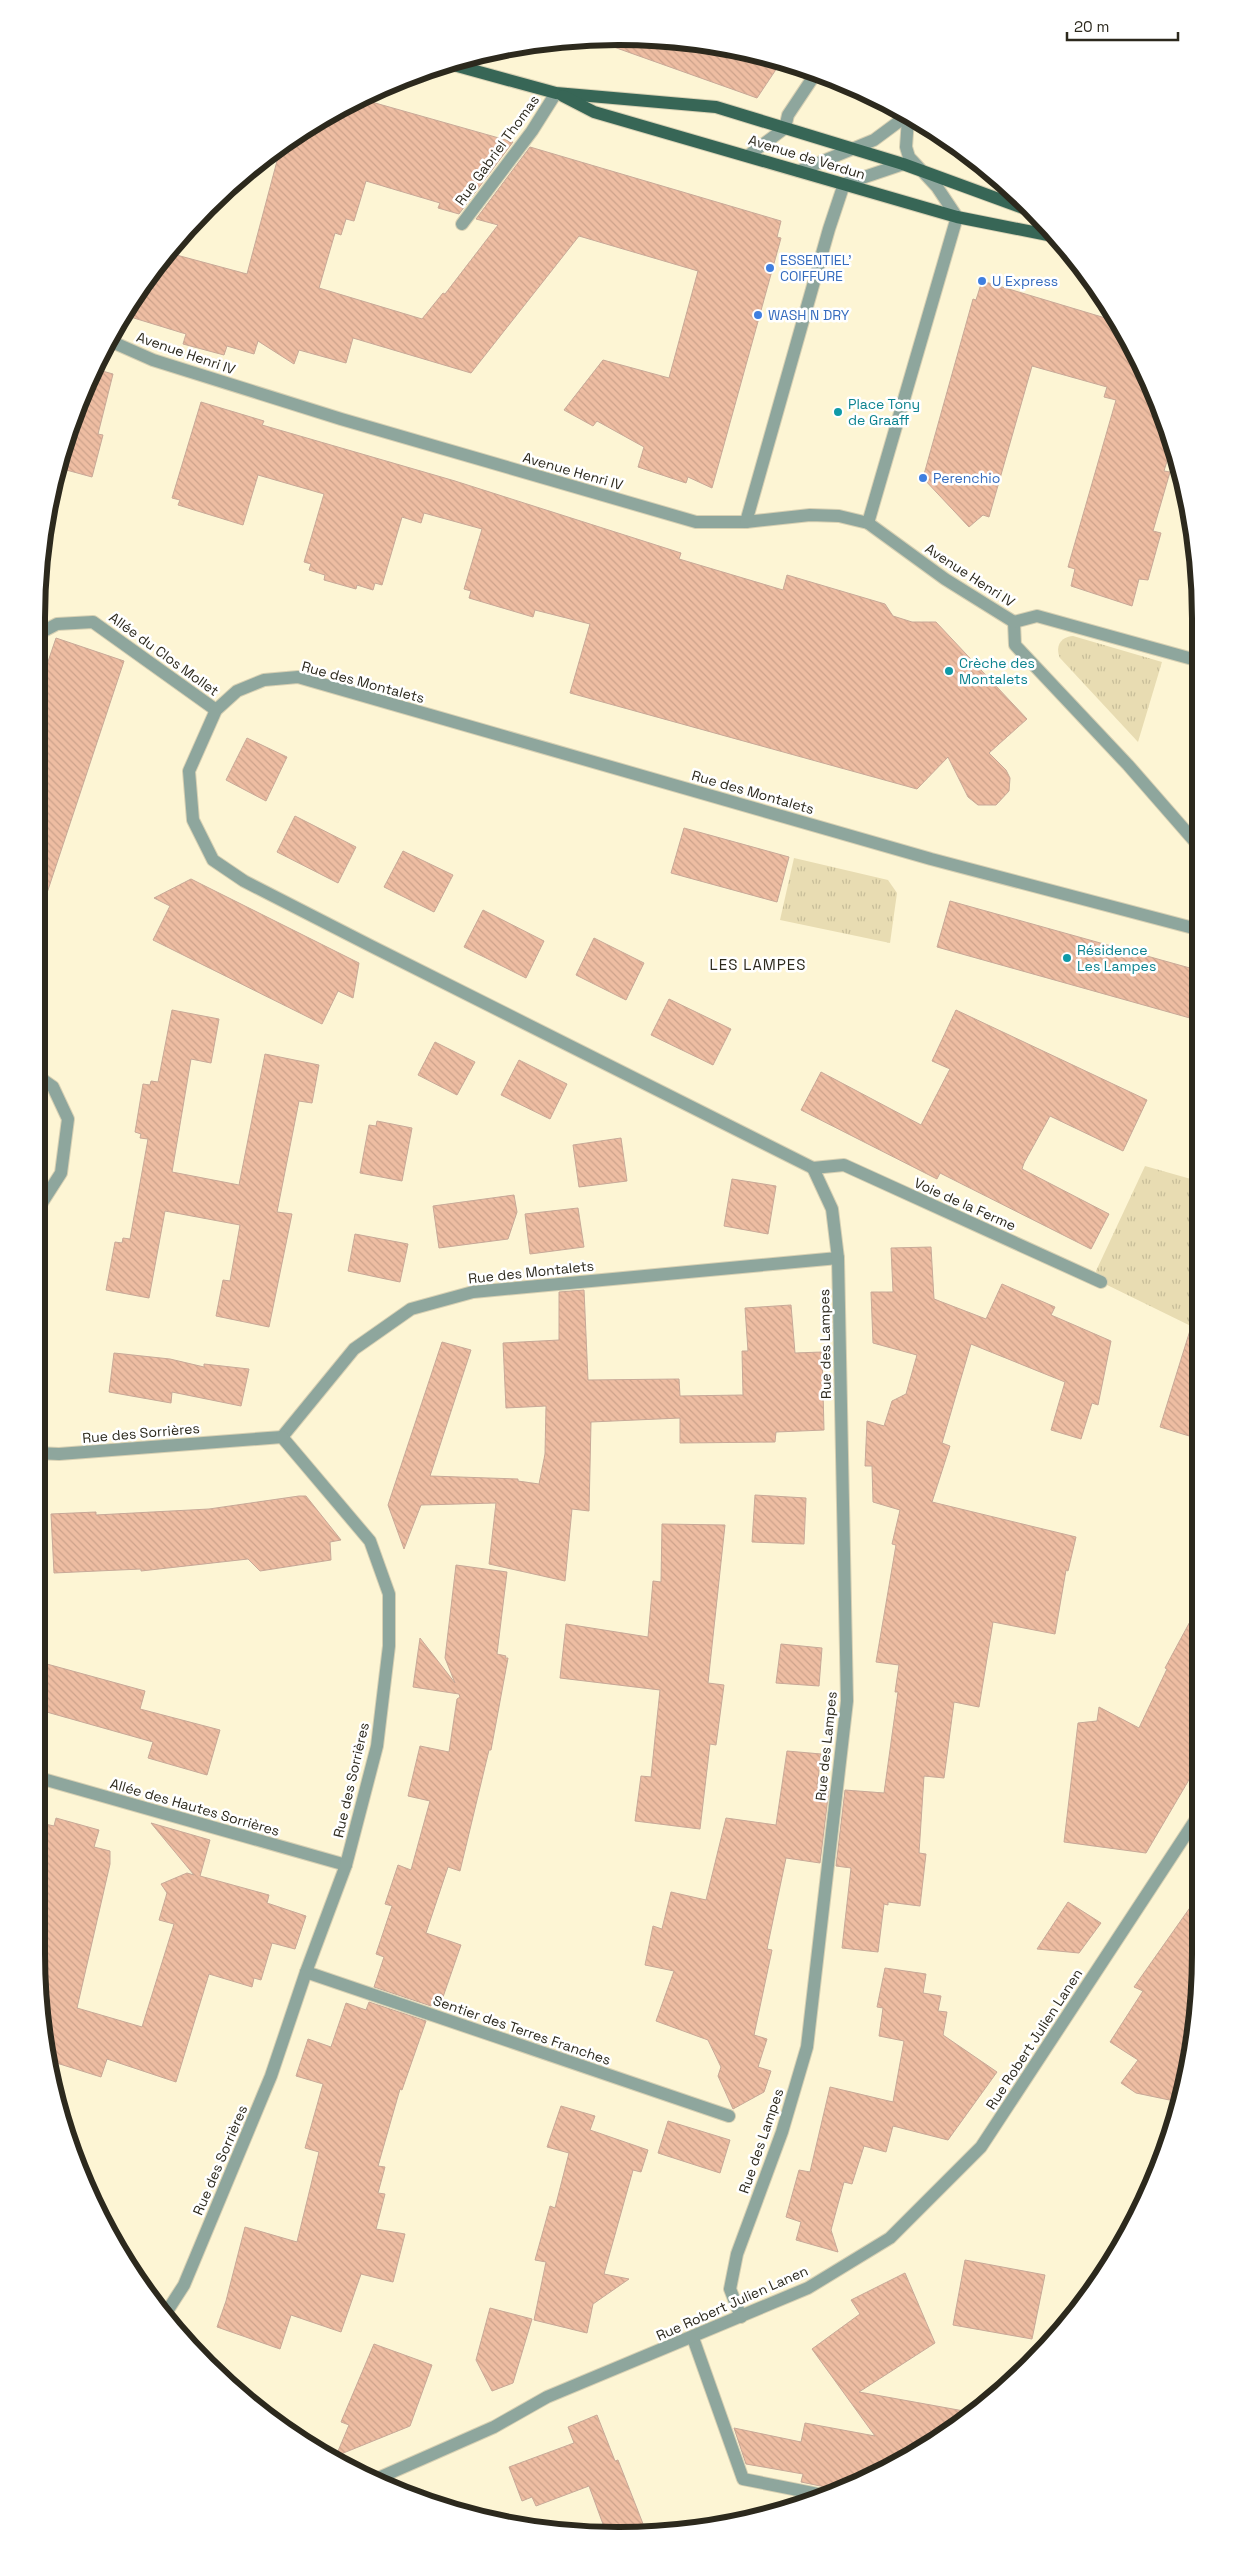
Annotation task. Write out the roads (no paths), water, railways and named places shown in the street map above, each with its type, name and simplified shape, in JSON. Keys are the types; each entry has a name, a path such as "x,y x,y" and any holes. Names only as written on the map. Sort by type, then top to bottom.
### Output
{"main road":[{"name":"Avenue de Verdun","path":"462,67 556,93 716,107 903,164 1016,205"},
{"name":"Avenue de Verdun","path":"556,93 594,112 749,155 957,217 1045,234"}],"street":[{"path":"749,155 785,128 788,115 812,79"},
{"name":"Rue Gabriel Thomas","path":"462,224 532,131 556,93"},
{"path":"799,171 874,140 903,121"},
{"path":"868,523 957,217 936,187 909,157 906,147 907,123"},
{"path":"746,522 828,229 844,184 903,164"},
{"name":"Avenue Henri IV","path":"116,344 153,360 340,419 696,522 746,522 810,515 839,516 868,523 945,578 1014,622 1037,616 1192,659"},
{"name":"Allée du Clos Mollet","path":"45,630 57,624 93,622 216,710"},
{"name":"Avenue Henri IV","path":"1014,622 1015,644 1128,765 1192,838"},
{"name":"Rue des Montalets","path":"813,1168 345,933 244,881 213,860 193,820 189,771 216,710 237,691 264,680 298,677 931,859 1192,928"},
{"path":"45,1081 53,1087 68,1120 61,1173 45,1198"},
{"name":"Voie de la Ferme","path":"813,1168 844,1165 1102,1282"},
{"name":"Rue des Lampes","path":"741,2317 730,2289 737,2254 782,2132 807,2047 847,1700 838,1258 832,1209 813,1168"},
{"name":"Rue des Montalets","path":"282,1436 354,1349 411,1309 472,1292 838,1258"},
{"name":"Rue des Sorrières","path":"45,1453 59,1454 282,1436 370,1541 389,1594 389,1646 377,1746 346,1865 306,1972 271,2076 184,2285 169,2309"},
{"name":"Allée des Hautes Sorrières","path":"45,1780 346,1865"},
{"name":"Rue Robert Julien Lanen","path":"383,2476 485,2431 548,2397 808,2288 890,2238 981,2147 1192,1826"},
{"name":"Sentier des Terres Franches","path":"306,1972 729,2116"},
{"path":"692,2338 743,2479 813,2493"}],"place":[{"name":"ESSENTIEL' COIFFURE","path":"770,268"},
{"name":"U Express","path":"982,281"},
{"name":"WASH N DRY","path":"758,315"},
{"name":"Place Tony de Graaff","path":"838,412"},
{"name":"Perenchio","path":"923,478"},
{"name":"Crèche des Montalets","path":"949,671"},
{"name":"Résidence Les Lampes","path":"1067,958"}],"district":[{"name":"LES LAMPES","path":"758,965"}]}
